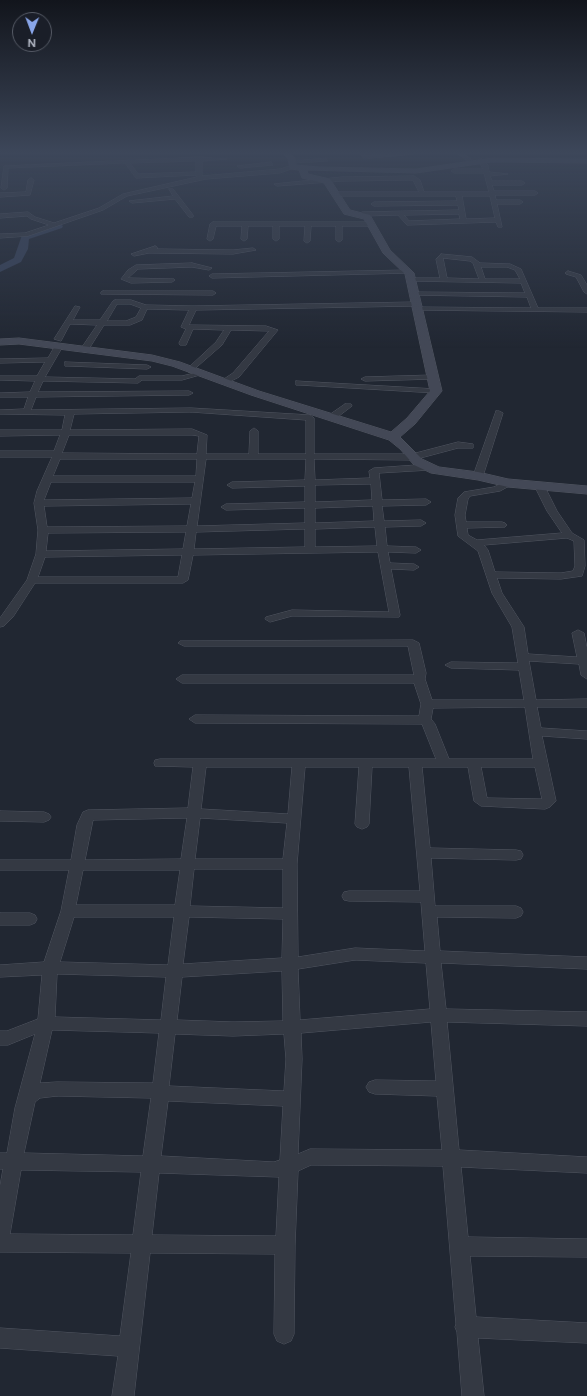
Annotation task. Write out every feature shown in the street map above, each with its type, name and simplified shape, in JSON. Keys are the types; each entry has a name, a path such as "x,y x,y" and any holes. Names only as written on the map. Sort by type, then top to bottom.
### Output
{"street":[{"path":"32,217 54,225"},
{"path":"0,236 26,235 77,217"},
{"path":"367,217 386,251 409,276 436,391"},
{"path":"403,217 407,223 464,221 500,223 498,217"},
{"path":"210,239 213,224 371,224"},
{"path":"244,239 245,224"},
{"path":"276,224 276,239"},
{"path":"307,240 308,224"},
{"path":"339,224 340,240"},
{"path":"149,251 164,246"},
{"path":"134,254 149,251 211,252 253,250"},
{"path":"192,265 190,262 200,258 194,256 195,251"},
{"path":"211,252 212,261 209,268 216,307"},
{"path":"444,279 440,256 469,258 476,262 483,281"},
{"path":"172,280 131,281 124,279 130,271 136,267 192,265 209,268"},
{"path":"444,279 478,268 508,265 518,268 535,310"},
{"path":"172,266 173,294"},
{"path":"568,273 579,276 587,292"},
{"path":"103,293 173,294 213,285 409,276 483,281 524,281"},
{"path":"413,294 529,295"},
{"path":"84,350 115,302 130,302 145,307 193,308 416,306 535,310 587,310"},
{"path":"22,420 40,378 77,307"},
{"path":"70,322 120,324 139,318 145,307"},
{"path":"193,308 185,327 266,328 274,330 236,375 227,381"},
{"path":"183,343 191,327"},
{"path":"191,370 219,343 228,327"},
{"path":"0,342 19,341 59,343 84,350 191,370 393,437 418,462 430,467 508,483 587,490"},
{"path":"0,361 50,360"},
{"path":"68,364 149,363"},
{"path":"126,411 138,380 149,363"},
{"path":"0,378 138,380 182,378 203,374"},
{"path":"308,378 368,380 432,377"},
{"path":"299,383 436,391"},
{"path":"393,437 411,421 436,391"},
{"path":"0,395 32,396 190,393"},
{"path":"332,417 348,406"},
{"path":"0,433 22,420 70,412 224,408 310,418 310,550"},
{"path":"0,412 22,420 66,431 192,432 203,435 200,479 183,580 32,580"},
{"path":"0,624 9,615 32,580 41,554 43,530 39,503 66,431 70,412"},
{"path":"478,476 498,413"},
{"path":"253,456 254,431"},
{"path":"0,454 414,457 435,450 458,445 470,446"},
{"path":"270,619 292,613 395,615 382,549 374,471 430,467"},
{"path":"47,479 200,479"},
{"path":"232,485 375,481"},
{"path":"474,762 481,801 486,803 545,804 549,801 540,763 529,703 518,628 497,593 483,550 463,536 460,515 463,498 467,494 497,489 508,483"},
{"path":"491,575 561,576 578,574 580,566 578,539 552,511 540,487"},
{"path":"39,503 196,501"},
{"path":"226,506 426,502"},
{"path":"43,530 192,529 421,523"},
{"path":"462,525 502,525"},
{"path":"475,543 578,539"},
{"path":"41,554 382,549 416,550"},
{"path":"385,566 414,566"},
{"path":"578,633 586,661 587,675"},
{"path":"184,643 410,642 413,644 420,673 418,679 427,704 425,720"},
{"path":"451,665 586,661"},
{"path":"182,679 418,679"},
{"path":"427,704 587,703"},
{"path":"195,719 425,720 429,724 444,762"},
{"path":"535,732 587,735"},
{"path":"160,762 540,763"},
{"path":"123,1396 200,762"},
{"path":"284,1334 284,1245 294,1059 290,964 290,864 300,762"},
{"path":"362,824 366,762"},
{"path":"415,762 472,1396"},
{"path":"0,1234 7,1161 27,1100 46,1023 50,968 68,911 76,865 88,815 193,813 294,819"},
{"path":"0,816 44,817"},
{"path":"423,853 516,855"},
{"path":"0,865 290,864"},
{"path":"349,896 516,912"},
{"path":"68,911 182,911 290,914"},
{"path":"0,919 30,919"},
{"path":"0,971 50,968 174,971 290,964 355,954 587,963"},
{"path":"0,1038 8,1038 46,1023 234,1029 438,1015 587,1020"},
{"path":"375,1087 444,1089"},
{"path":"27,1100 36,1091 57,1089 160,1092 292,1099"},
{"path":"7,1161 150,1164 274,1170 288,1167 310,1157 450,1158 587,1165"},
{"path":"0,1242 141,1245 284,1245"},
{"path":"458,1246 587,1248"},
{"path":"465,1327 587,1333"},
{"path":"0,1338 129,1347"}],"waterway":[{"path":"0,269 18,260 23,249 25,237 59,226"}]}
